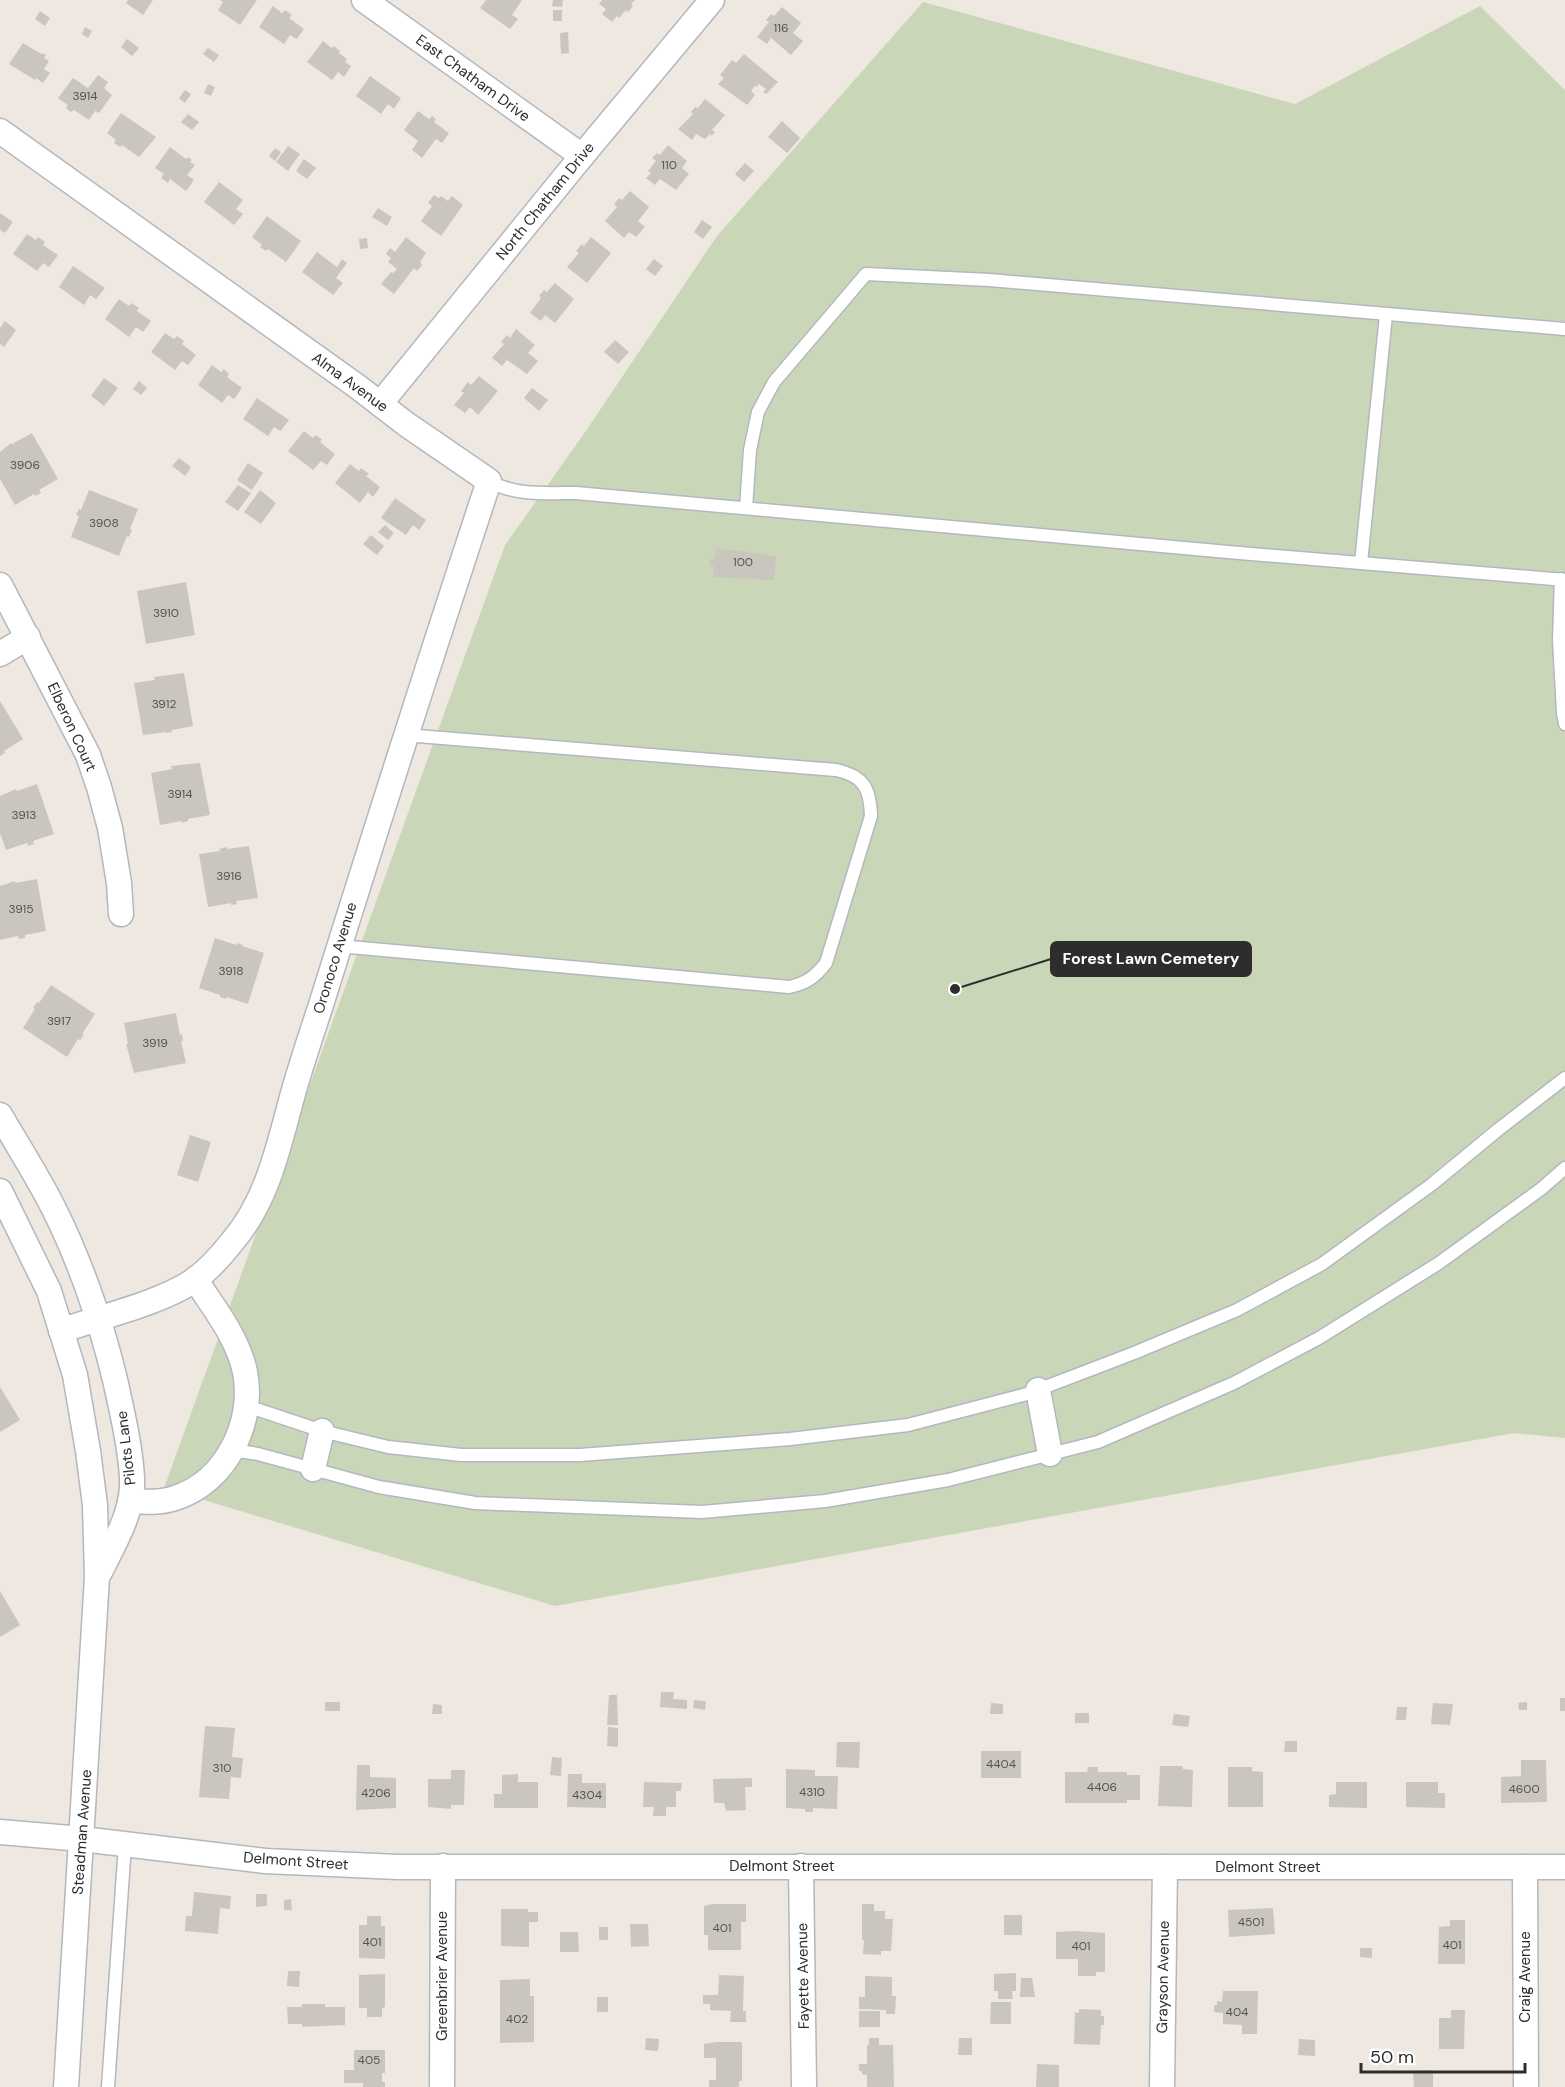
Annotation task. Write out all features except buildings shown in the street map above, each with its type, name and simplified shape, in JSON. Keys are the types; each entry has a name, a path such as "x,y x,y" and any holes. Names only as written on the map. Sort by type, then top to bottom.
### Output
{"street":[{"name":"East Chatham Drive","path":"364,0 582,156"},
{"name":"North Chatham Drive","path":"380,404 711,0"},
{"name":"Alma Avenue","path":"0,131 489,481"},
{"name":"Oronoco Avenue","path":"62,1331 177,1290 195,1279 233,1242 251,1216 272,1171 295,1085 405,735 489,481"},
{"name":"Elberon Court","path":"0,585 88,755 110,828 119,883 121,914"},
{"path":"0,654 28,637"},
{"name":"Pilots Lane","path":"0,1114 66,1235 97,1318 114,1373 125,1430 132,1486 126,1517 97,1577"},
{"path":"0,1191 49,1291 75,1376 95,1505 97,1577"},
{"path":"130,1501 156,1502 177,1498 202,1484 215,1473 232,1450 242,1425 247,1406 245,1371 237,1347 195,1279"},
{"path":"1038,1390 1050,1454"},
{"path":"313,1469 322,1431"},
{"name":"Steadman Avenue","path":"66,2087 97,1577"},
{"name":"Delmont Street","path":"0,1832 82,1839 265,1861 398,1867 1565,1867"},
{"name":"Greenbrier Avenue","path":"442,1866 442,2087"},
{"name":"Fayette Avenue","path":"801,1866 804,2087"},
{"name":"Grayson Avenue","path":"1162,2087 1165,1867"},
{"name":"Craig Avenue","path":"1525,1867 1526,2087"}],"lane":[{"path":"746,508 750,450 758,412 774,382 866,274 989,280 1565,329"},
{"path":"1361,563 1386,315"},
{"name":"Alma Avenue","path":"489,481 514,492 576,494 746,508 1563,580"},
{"path":"1563,580 1559,640 1565,724"},
{"path":"339,946 789,987 803,984 815,976 826,963 871,816 870,800 863,783 851,773 836,770 405,735"},
{"path":"247,1406 322,1431 388,1447 461,1455 580,1455 790,1439 908,1425 1038,1390 1237,1310 1322,1264 1431,1185 1565,1078"},
{"path":"232,1450 258,1454 379,1487 476,1503 702,1512 825,1501 937,1482 1098,1442 1223,1388 1319,1338 1439,1263 1541,1189 1565,1168"},
{"path":"108,2087 125,1845"}],"green space":[{"path":"923,2 1295,104 1480,6 1565,90 1565,1438 1514,1433 555,1606 164,1488 505,545 581,438 717,236"}],"place":[{"name":"Forest Lawn Cemetery","path":"955,989"}]}
